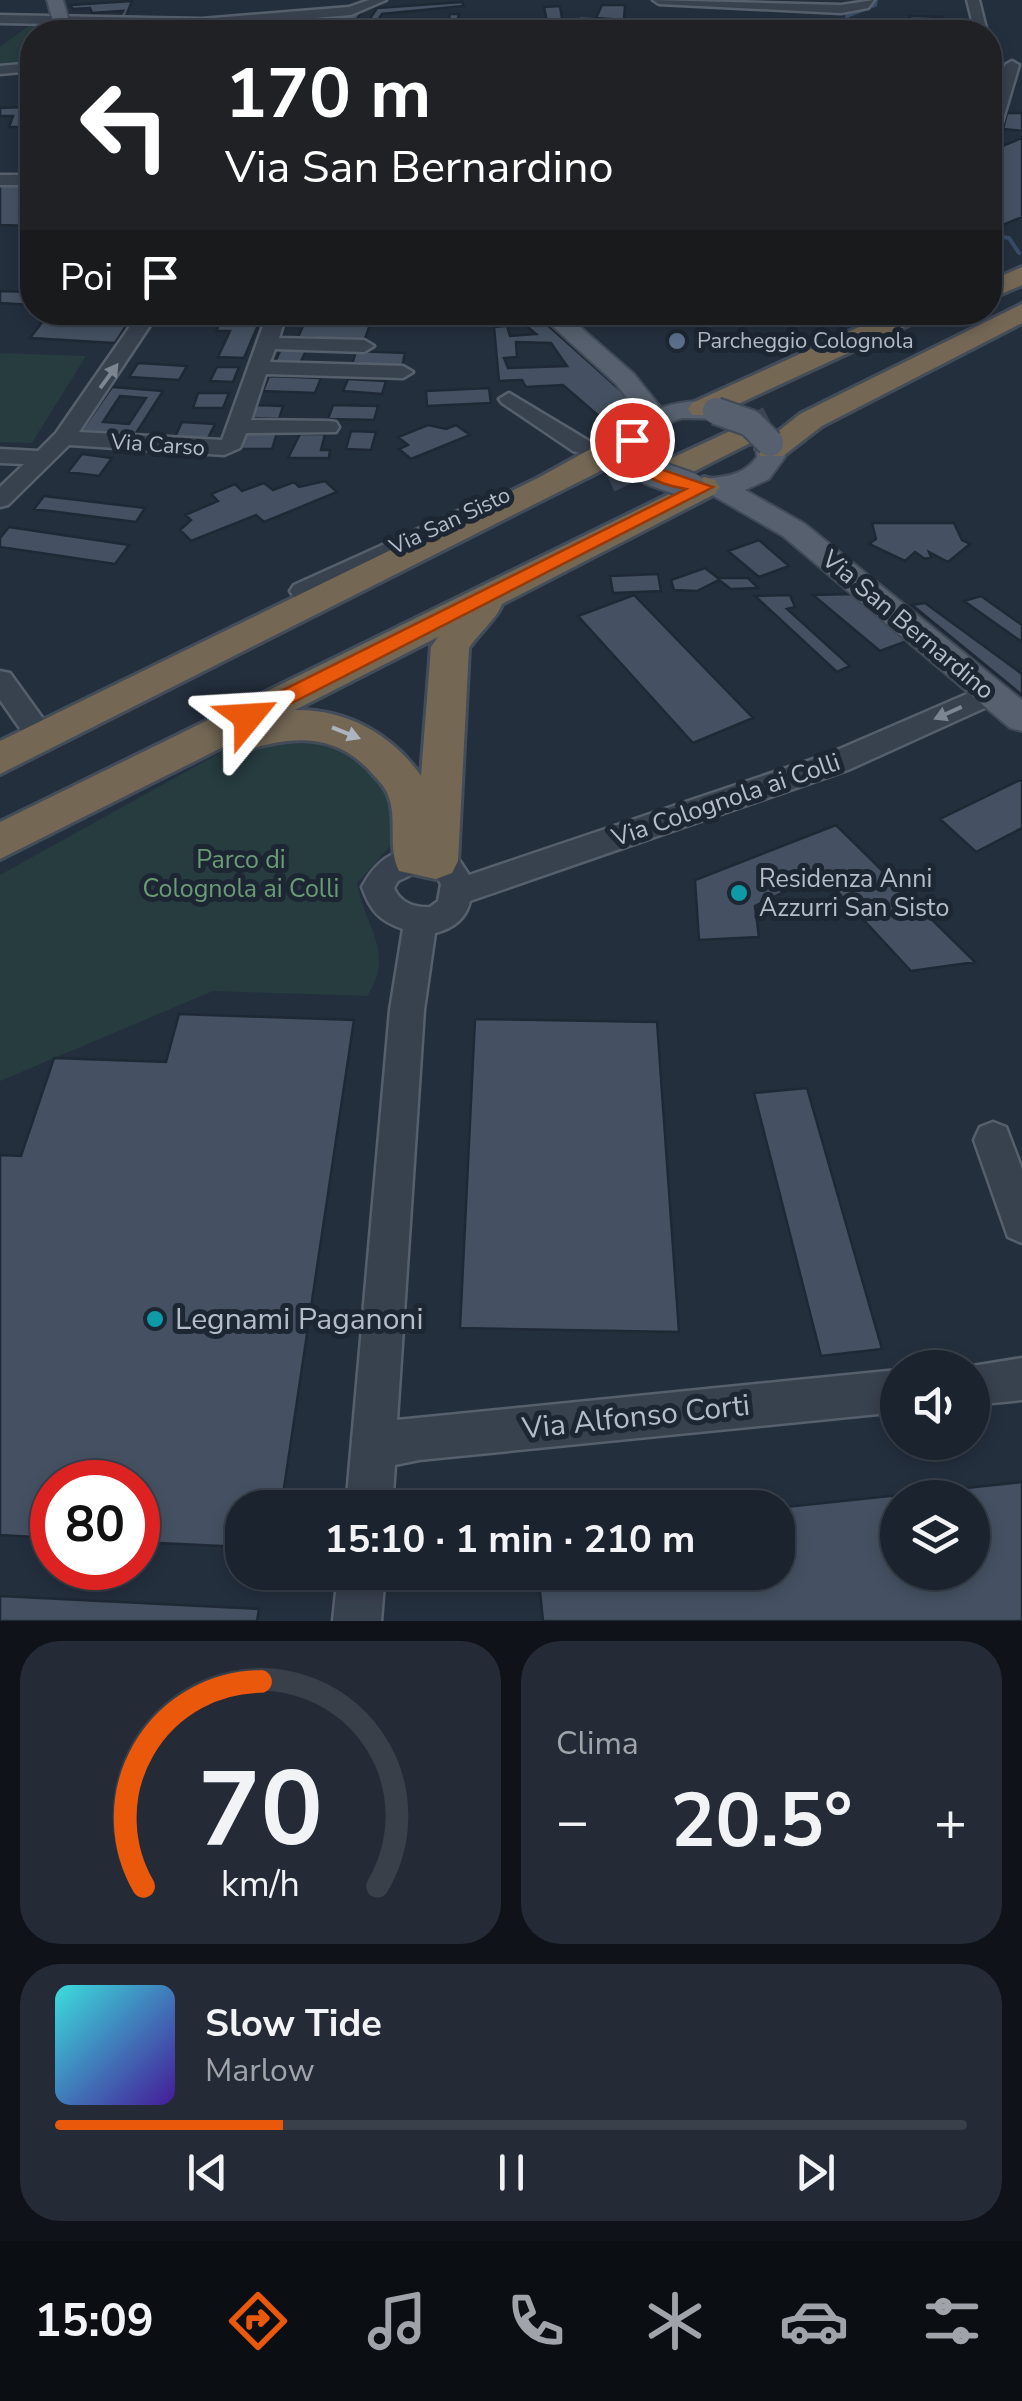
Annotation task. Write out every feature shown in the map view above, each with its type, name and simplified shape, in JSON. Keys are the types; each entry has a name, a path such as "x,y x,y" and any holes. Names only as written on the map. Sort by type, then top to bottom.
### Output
{"highway":[{"path":"734,430 896,325"},
{"path":"734,430 923,325"},
{"path":"16,730 212,634 650,465 960,325"},
{"path":"734,430 811,420 997,325"},
{"path":"436,871 450,646 472,616 567,556 650,465"},
{"path":"0,780 650,465"},
{"path":"0,810 650,465"},
{"path":"0,842 567,556"},
{"path":"0,759 172,673 320,590"},
{"path":"172,673 212,634"},
{"path":"0,856 219,746 264,728 297,723 348,732 386,760 410,794 436,871"}],"main road":[{"path":"563,325 625,378 655,397 734,430"},
{"path":"625,378 649,409 650,465"},
{"path":"650,465 659,415 734,430"},
{"path":"650,465 740,483 734,430"},
{"name":"Via San Bernardino","path":"734,430 772,500 794,530 1022,720"},
{"name":"Via San Bernardino","path":"650,465 794,530"}],"street":[{"path":"258,20 367,8 380,0"},
{"path":"660,0 749,4 841,15 868,0"},
{"path":"749,4 750,20"},
{"path":"365,20 367,8"},
{"path":"1002,104 1017,65"},
{"path":"0,500 64,438 141,325"},
{"name":"Via Carso","path":"64,438 211,450 232,442 272,325"},
{"path":"265,342 364,346"},
{"path":"256,368 404,372"},
{"path":"509,399 581,446 650,465"},
{"name":"Via Carso","path":"236,426 328,426"},
{"path":"0,456 41,458"},
{"path":"0,680 16,730"},
{"name":"Via Colognola ai Colli","path":"436,871 732,800 838,762 990,694"},
{"path":"391,869 436,871 449,908 420,922 395,916 381,899 380,888 391,869"},
{"path":"371,1490 407,1010 420,922"},
{"path":"992,1140 1022,1223"},
{"path":"990,1382 1022,1379"},
{"name":"Via Alfonso Corti","path":"376,1446 419,1438 880,1394"},
{"path":"357,1621 360,1590"}],"green space":[{"path":"20,32 20,64 0,67 0,47"},
{"path":"0,353 86,356 32,443 0,442"},
{"name":"Parco di Colognola ai Colli","path":"327,743 372,770 390,805 393,843 357,883 379,953 379,966 367,996 213,991 0,1081 0,875 234,745"}],"building":[{"path":"132,1 126,16 173,20 118,19 123,11 92,13 90,8 73,9 70,5"},
{"path":"462,2 464,6 382,14 378,20 369,20 377,8"},
{"path":"602,5 625,5 624,20 596,18"},
{"path":"560,6 562,20 547,20 544,7"},
{"path":"362,12 356,20 273,19"},
{"path":"909,16 944,20 910,20"},
{"path":"20,107 20,127 9,127 13,116 0,116 0,108"},
{"path":"1007,113 1022,113 1022,131 1003,129"},
{"path":"1022,138 1022,217 1002,225 1002,146"},
{"path":"0,185 20,186 20,226 0,225"},
{"path":"0,291 20,292 20,304 0,303"},
{"path":"40,325 127,325 115,343 30,338"},
{"path":"219,325 258,325 244,358 218,357 230,331 216,331"},
{"path":"304,325 370,325 364,341 298,337"},
{"path":"512,325 507,326 510,336 536,334 525,325 548,325 637,405 601,418 563,385 526,387 522,380 499,381 494,327","holes":["516,342 551,343 567,366 508,368 504,358 517,357"]},
{"path":"281,349 306,351 299,365 274,364"},
{"path":"356,351 405,353 402,367 352,365"},
{"path":"138,363 187,366 179,380 129,377"},
{"path":"217,367 239,367 233,382 210,381"},
{"path":"269,376 321,378 315,393 263,391"},
{"path":"348,379 386,381 382,394 343,391"},
{"path":"112,387 163,391 131,441 77,437","holes":["120,396 146,398 129,424 103,422"]},
{"path":"489,388 491,403 427,406 426,391"},
{"path":"198,393 229,393 223,408 193,408"},
{"path":"255,405 283,406 279,419 251,418"},
{"path":"333,405 378,406 374,420 328,419"},
{"path":"182,422 215,424 207,440 174,439"},
{"path":"428,425 446,429 456,425 470,435 411,459 399,449 408,445 398,437"},
{"path":"351,431 376,432 371,450 346,449"},
{"path":"244,432 277,433 272,449 239,449"},
{"path":"300,434 325,434 321,450 330,450 329,458 288,458"},
{"path":"82,454 112,458 99,476 68,472"},
{"path":"325,481 337,492 264,522 256,515 191,541 180,530 191,520 185,515 218,501 211,494 235,484 242,491 264,483 273,490 294,482 299,487"},
{"path":"44,496 145,508 136,522 34,509"},
{"path":"872,523 954,523 962,540 970,544 948,562 929,552 931,557 925,559 915,552 905,561 869,544 876,539"},
{"path":"9,527 129,545 115,564 0,547 0,538"},
{"path":"759,540 789,566 759,577 728,551"},
{"path":"705,568 718,578 748,578 758,588 731,589 719,580 697,591 674,590 671,580"},
{"path":"658,574 661,591 613,593 610,576"},
{"path":"852,594 907,641 880,651 813,595"},
{"path":"634,595 753,718 693,743 578,616"},
{"path":"790,595 795,607 787,609 850,666 837,672 755,596"},
{"path":"981,596 1022,625 1022,642 964,601"},
{"path":"925,603 1022,674 1022,695 912,605"},
{"path":"1022,779 1022,828 976,852 940,819"},
{"name":"Residenza Anni Azzurri San Sisto","path":"836,825 975,962 911,971 821,874 755,906 759,937 699,940 695,880"},
{"name":"Legnami Paganoni","path":"179,1014 354,1020 284,1490 225,1490 225,1546 160,1543 160,1460 30,1460 30,1537 0,1535 0,1155 21,1156 54,1058 166,1062"},
{"path":"475,1019 657,1022 679,1332 460,1328"},
{"path":"807,1088 882,1349 821,1356 754,1093"},
{"path":"1022,1482 1022,1621 543,1621 540,1590 795,1590 795,1506 880,1497 880,1590 990,1590 990,1485"},
{"path":"0,1596 259,1609 257,1621 0,1621"}],"waterway":[{"path":"848,20 847,16 875,5 876,0"},
{"path":"1002,237 1009,238 1019,253"}],"tunnel":[{"path":"743,434 775,418"},
{"path":"608,478 651,457"}],"place":[{"name":"Parcheggio Colognola","path":"677,341"},
{"name":"Residenza Anni Azzurri San Sisto","path":"739,893"},
{"name":"Legnami Paganoni","path":"155,1319"}],"route":[{"path":"248,717 704,487 673,482 650,472 636,458 632,440"}]}
